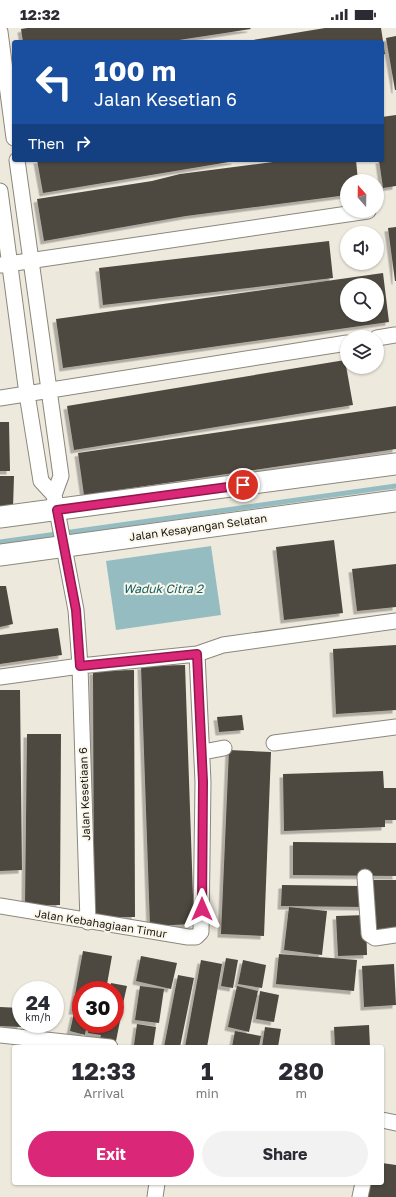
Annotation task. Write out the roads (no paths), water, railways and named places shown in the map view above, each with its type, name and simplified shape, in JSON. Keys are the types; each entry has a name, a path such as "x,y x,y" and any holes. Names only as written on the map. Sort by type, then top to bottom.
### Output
{"street":[{"path":"0,32 10,134"},
{"path":"17,162 61,476 56,507"},
{"path":"0,191 5,265 41,481 56,507"},
{"path":"5,265 340,215"},
{"path":"384,337 395,335"},
{"path":"0,398 340,344"},
{"path":"0,517 56,507 396,464"},
{"name":"Jalan Kesayangan Selatan","path":"0,555 64,543 396,501"},
{"name":"Jalan Kesetiaan 6","path":"56,507 76,610 80,666 88,922"},
{"path":"0,677 80,666 197,654 223,645 396,622"},
{"path":"197,654 203,752 224,748"},
{"path":"274,743 396,727"},
{"name":"Jalan Kebahagiaan Timur","path":"0,906 88,922 188,937 196,936 201,932 202,925 203,752"},
{"path":"365,877 369,934 375,938 396,935"},
{"path":"0,1035 92,1045"},
{"path":"384,1120 396,1123"},
{"path":"155,1197 157,1185"},
{"path":"360,1197 363,1185"}],"water":[{"name":"Waduk Citra 2","path":"211,546 221,615 116,630 106,561"}],"waterway":[{"path":"0,542 396,486"}]}
